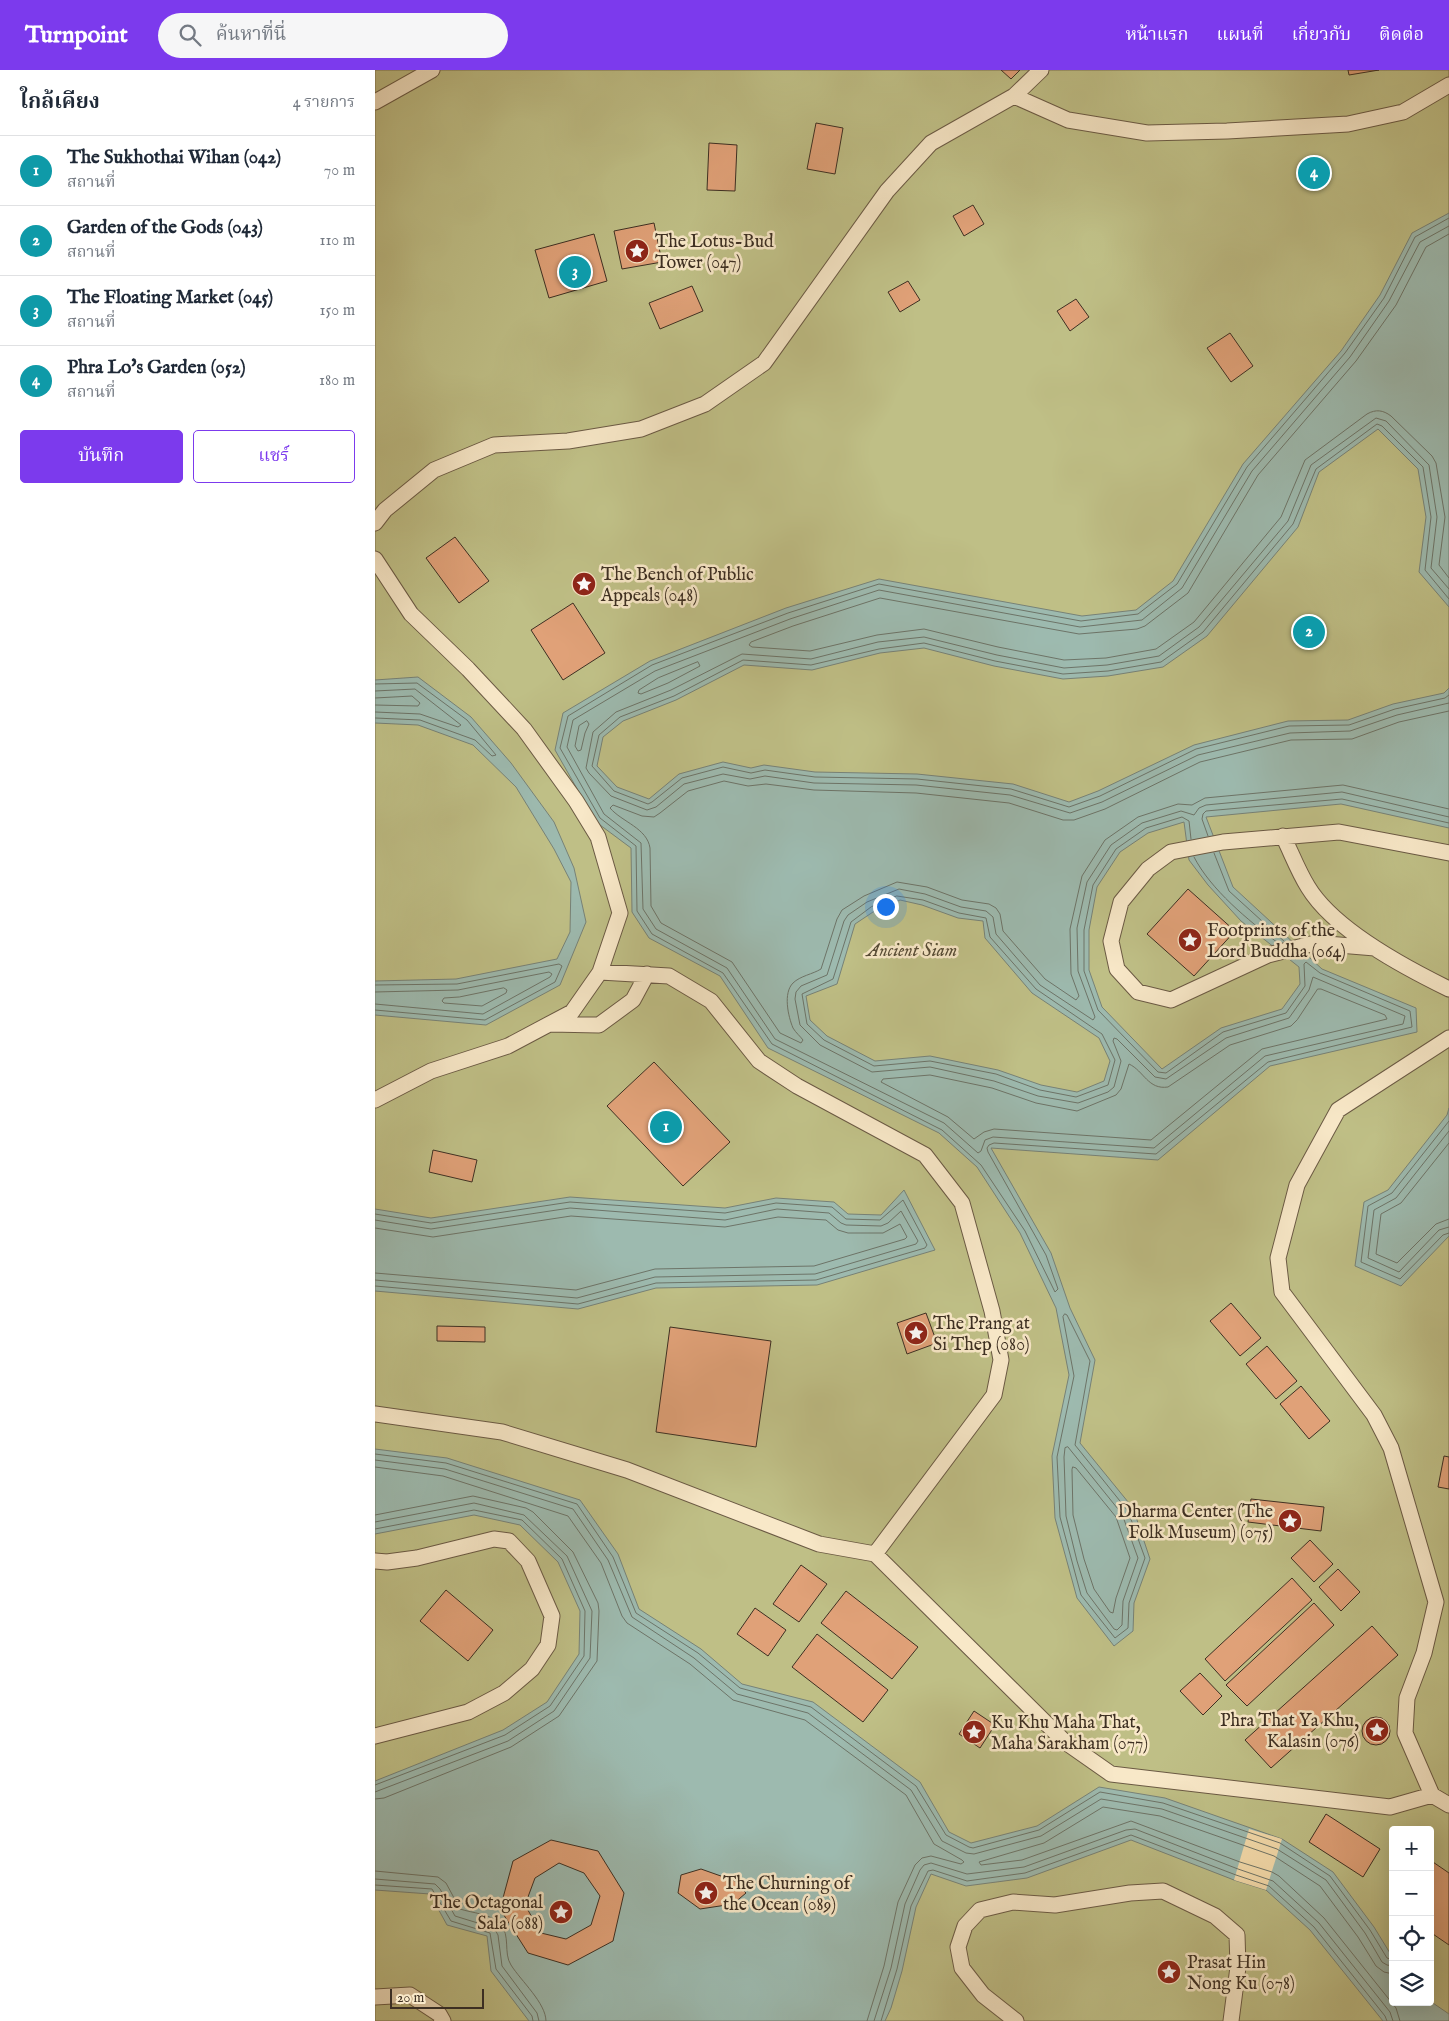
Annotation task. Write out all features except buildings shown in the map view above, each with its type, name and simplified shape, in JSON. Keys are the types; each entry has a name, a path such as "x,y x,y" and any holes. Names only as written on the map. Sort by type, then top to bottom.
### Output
{"lane":[{"path":"375,102 431,70"},
{"path":"375,523 385,510 434,470 494,445 568,441 641,429 705,404 764,363 887,191 931,143 1014,96 1041,70"},
{"path":"1014,96 1068,120 1147,133 1217,132 1348,124 1403,112 1449,85"},
{"path":"375,559 411,614 468,669 524,729 576,801 598,837 620,913 600,972 572,1012 508,1046 431,1071 375,1100"},
{"path":"1375,948 1315,943 1268,955 1171,1000 1138,992 1117,969 1111,941 1121,902 1148,869 1171,852 1223,842 1339,832 1449,853"},
{"path":"1283,836 1308,888 1331,916 1375,948 1449,989"},
{"path":"600,972 669,976 711,1001 759,1061 808,1093 925,1155 962,1204 992,1311 1001,1360 994,1394 875,1554"},
{"path":"548,1024 599,1025 633,1000 647,974"},
{"path":"1449,1038 1337,1110 1297,1185 1278,1258 1282,1292 1374,1415 1391,1448 1442,1602 1407,1698 1405,1734 1431,1795 1449,1804"},
{"path":"375,1414 502,1432 627,1470 819,1544 875,1554 1064,1741 1111,1774 1390,1807 1431,1795"},
{"path":"375,1561 387,1562 417,1558 494,1539 509,1541 529,1561 552,1616 548,1645 532,1669 504,1693 468,1712 375,1736"},
{"path":"1016,2021 983,1995 962,1968 957,1948 965,1926 981,1910 1013,1902 1055,1905 1130,1893 1163,1891 1215,1916 1237,1935 1238,1967 1231,2021"},
{"path":"375,1998 410,1995 439,2014 443,2021"}],"green space":[{"name":"Ancient Siam","path":"375,70 1449,70 1449,2021 375,2021"}],"water":[{"path":"1449,213 1449,607 1419,572 1426,517 1418,469 1378,429 1319,472 1298,527 1207,636 1163,667 1108,676 1063,679 994,666 924,648 880,653 812,670 744,665 676,700 623,721 603,737 597,766 617,787 649,799 679,774 723,762 751,768 764,765 815,772 917,774 1013,784 1069,802 1098,791 1194,745 1288,721 1348,720 1393,704 1444,693 1449,688 1449,828 1341,804 1206,817 1233,887 1322,969 1416,1008 1417,1032 1270,1066 1158,1160 991,1148 1051,1253 1070,1308 1095,1360 1080,1443 1133,1508 1150,1559 1134,1603 1133,1631 1114,1646 1077,1598 1055,1518 1052,1456 1069,1375 1056,1308 1020,1233 977,1167 939,1133 768,1048 720,976 649,938 632,912 631,848 596,822 555,750 563,713 650,661 786,608 879,579 1082,616 1136,610 1173,581 1243,464 1341,351 1380,295 1412,233","holes":["1184,822 1189,860 1208,885 1241,921 1299,967 1300,984 1282,1009 1221,1028 1162,1069 1102,1007 1089,970 1089,930 1097,887 1120,852 1148,833","900,900 922,905 958,918 983,921 985,938 1032,993 1099,1038 1110,1061 1104,1081 1077,1092 1041,1085 998,1070 930,1056 875,1061 827,1036 810,1020 806,996 837,984 855,924 873,912"]},
{"path":"418,677 471,717 511,763 554,822 574,868 586,922 560,985 486,1025 375,1015 375,981 456,979 557,959 570,932 571,882 554,849 516,787 473,745 418,725 375,723 375,680"},
{"path":"1449,1108 1449,1236 1401,1286 1355,1266 1364,1202 1388,1190 1447,1115"},
{"path":"904,1190 935,1250 817,1285 656,1288 578,1309 375,1291 375,1209 431,1218 570,1197 725,1208 776,1198 834,1202 848,1214 881,1215"},
{"path":"375,1449 447,1458 580,1500 618,1554 639,1609 701,1649 742,1684 813,1702 920,1782 949,1832 971,1843 1037,1826 1099,1787 1165,1798 1282,1839 1333,1872 1374,1927 1389,1951 1389,2006 1434,2006 1434,2004 1449,2014 1449,2021 1383,2021 1310,1930 1266,1890 1234,1880 1131,1840 1027,1878 966,1886 931,1874 916,1907 902,1971 885,2021 529,2021 491,1971 487,1936 447,1925 430,1894 375,1890 375,1781 503,1730 547,1702 579,1654 580,1611 558,1562 520,1525 474,1515 375,1534"}],"pier":[{"path":"1249,1829 1282,1839 1266,1890 1234,1880"}],"place":[{"name":"Phra Lo's Garden (052)","path":"1314,173"},
{"name":"The Lotus-Bud Tower (047)","path":"637,251"},
{"name":"The Floating Market (045)","path":"575,272"},
{"name":"The Bench of Public Appeals (048)","path":"584,584"},
{"name":"Garden of the Gods (043)","path":"1309,632"},
{"name":"Footprints of the Lord Buddha (064)","path":"1190,940"},
{"name":"The Sukhothai Wihan (042)","path":"666,1127"},
{"name":"The Prang at Si Thep (080)","path":"916,1333"},
{"name":"Dharma Center (The Folk Museum) (075)","path":"1290,1521"},
{"name":"Phra That Ya Khu, Kalasin (076)","path":"1377,1730"},
{"name":"Ku Khu Maha That, Maha Sarakham (077)","path":"974,1732"},
{"name":"The Churning of the Ocean (089)","path":"706,1893"},
{"name":"The Octagonal Sala (088)","path":"561,1912"},
{"name":"Prasat Hin Nong Ku (078)","path":"1169,1972"}]}
